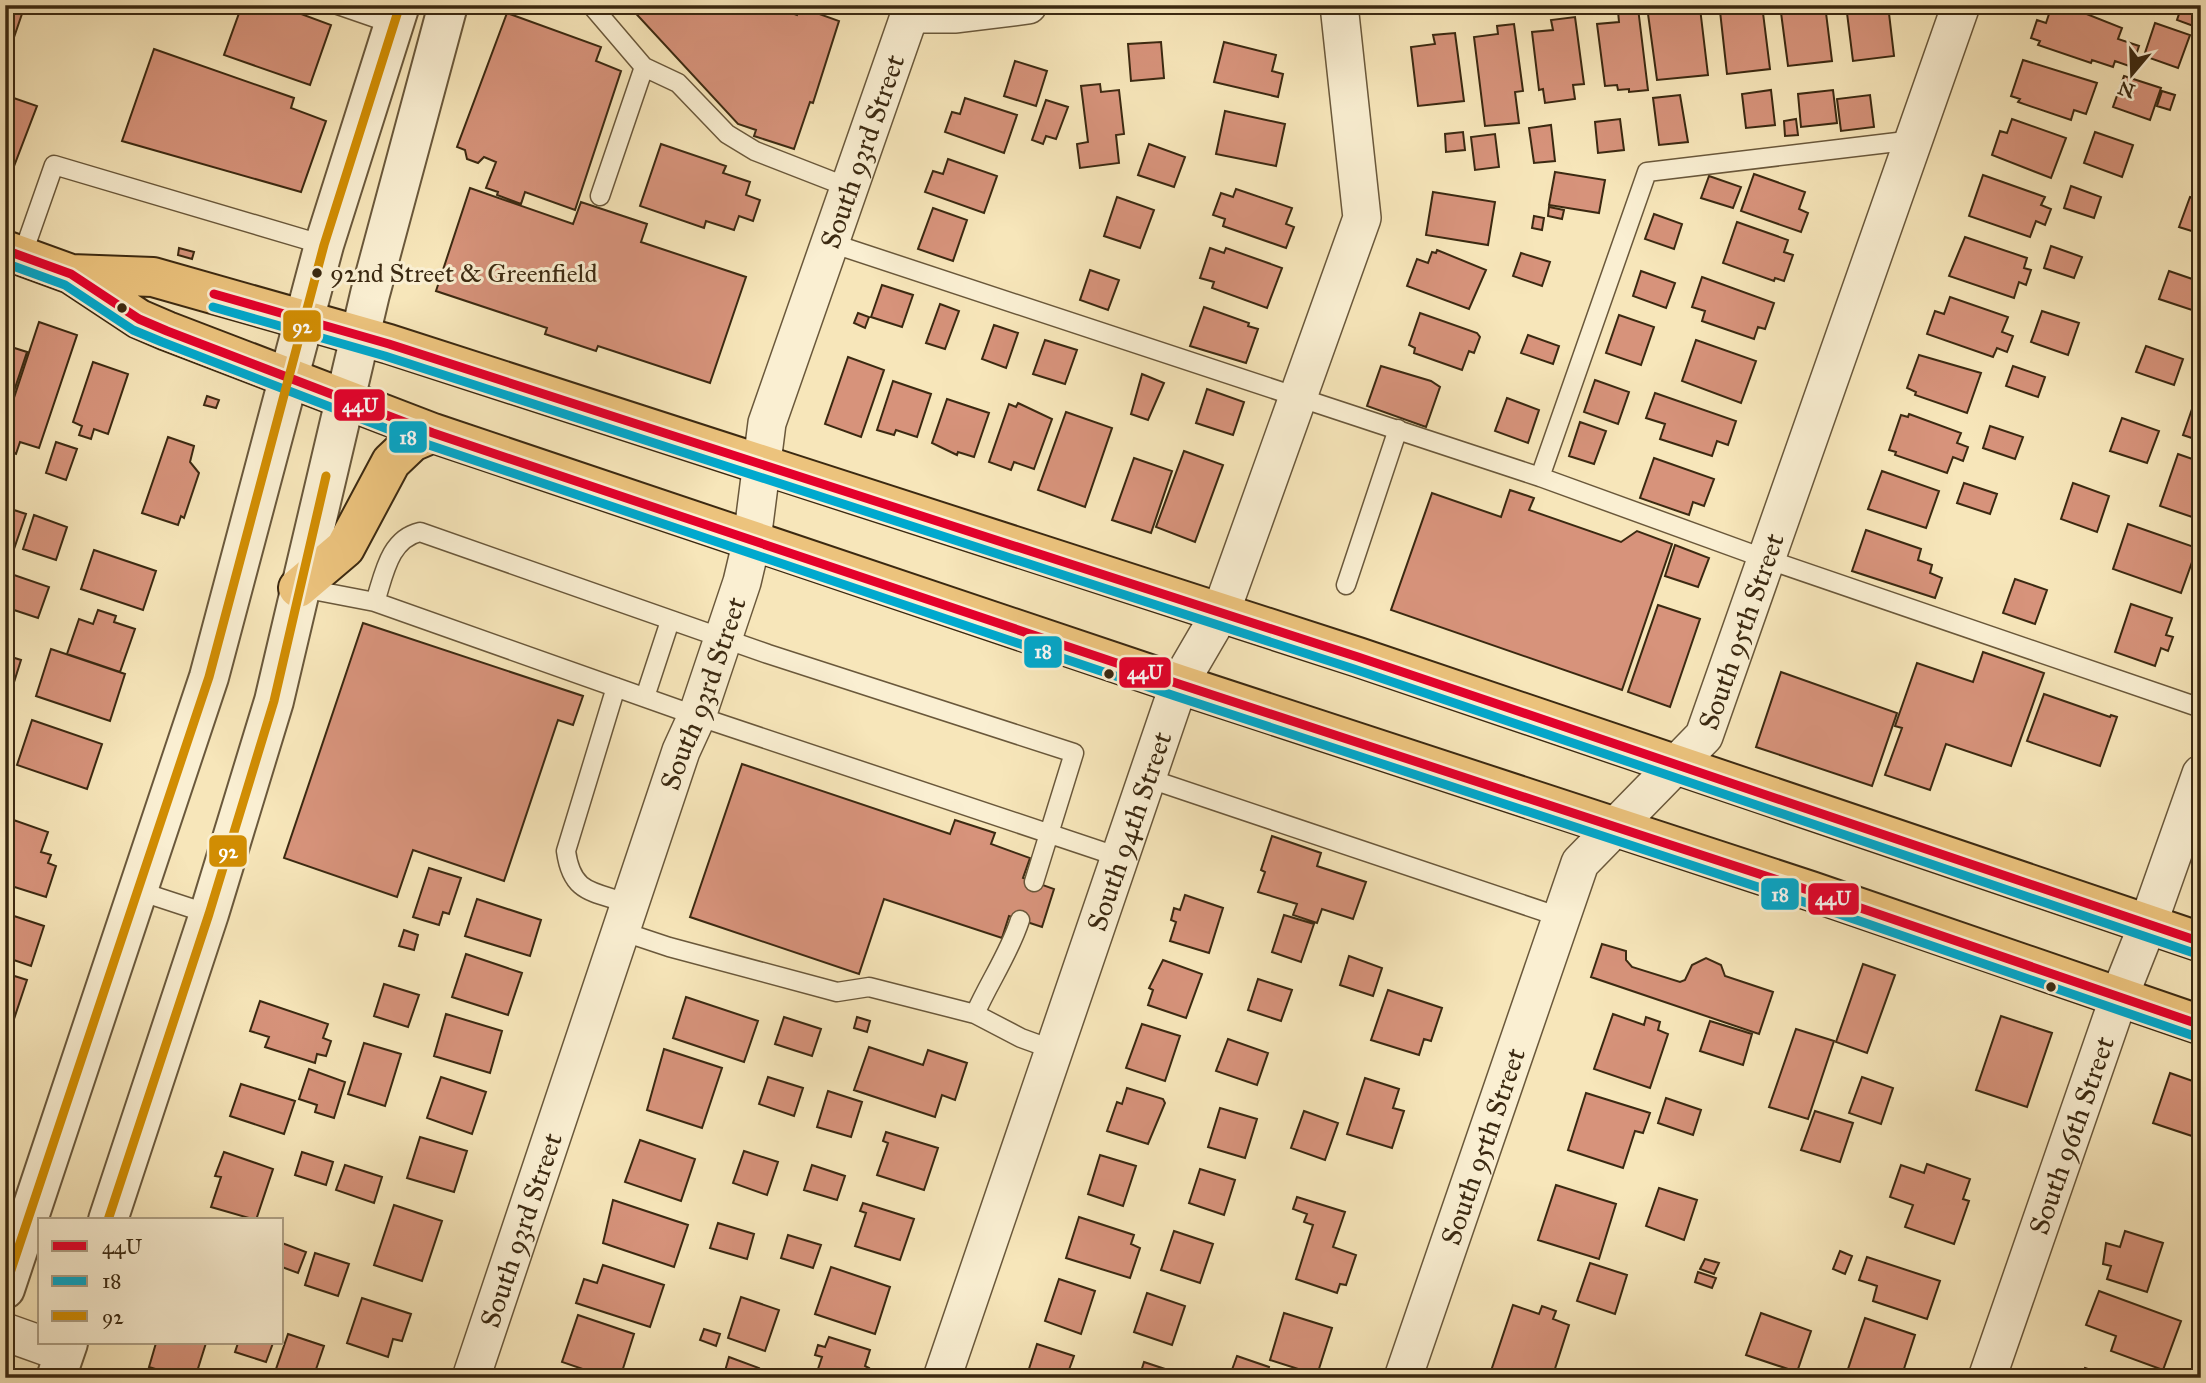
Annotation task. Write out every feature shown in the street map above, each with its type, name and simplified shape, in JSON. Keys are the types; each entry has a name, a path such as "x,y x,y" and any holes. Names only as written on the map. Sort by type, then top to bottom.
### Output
{"main road":[{"path":"14,253 71,274 139,319 433,433 2201,1025"},
{"path":"71,274 153,277 360,336 1221,612 2201,942"},
{"path":"298,588 345,548 391,462 412,442 433,433"}],"street":[{"path":"109,1218 209,914 274,701 298,588 360,336 448,5"},
{"path":"912,9 956,14 1028,5"},
{"name":"South 94th Street","path":"942,1378 1179,684 1221,612 1362,218 1339,5"},
{"name":"South 95th Street","path":"1402,1378 1580,863 1704,736 1961,5"},
{"name":"South 93rd Street","path":"471,1378 681,751 697,716 724,639 752,540 766,423 912,9"},
{"path":"5,1289 209,677 324,245 396,15"},
{"name":"South 96th Street","path":"1987,1378 2119,997 2201,774"},
{"path":"5,1332 63,1358"}],"lane":[{"path":"338,5 396,15"},
{"path":"591,5 645,67 678,83 727,134 755,151 850,188"},
{"path":"600,196 645,67"},
{"path":"1540,477 1647,172 1914,140"},
{"path":"14,253 54,165 324,245"},
{"path":"831,243 1540,477 1766,559 2201,708"},
{"path":"1346,584 1398,429"},
{"path":"375,602 389,559 398,543 408,535 420,532 670,621 1074,753 1034,882"},
{"path":"298,588 375,602 697,716 1119,857"},
{"path":"645,697 670,621"},
{"path":"616,687 566,851 569,873 579,885 668,947 838,992 869,988 975,1014 1021,1038 1054,1050"},
{"path":"1147,778 1560,917"},
{"path":"139,891 209,914"},
{"path":"975,1014 987,985 1012,945 1020,920"}],"building":[{"path":"5,5 25,5 10,49 5,47"},
{"path":"242,5 277,5 331,25 310,85 224,55"},
{"path":"628,5 769,5 797,15 800,7 839,21 813,103 810,102 794,149 754,136 756,130 738,124"},
{"path":"1742,5 1762,5 1770,69 1727,74 1720,11 1742,8"},
{"path":"1780,5 1825,5 1832,61 1788,66"},
{"path":"1846,5 1888,5 1894,56 1853,61"},
{"path":"2052,5 2064,5 2122,28 2118,39 2139,46 2132,67 2115,61 2113,67 2092,60 2091,63 2038,45 2040,41 2031,38 2037,20 2046,23"},
{"path":"2182,5 2201,5 2199,28 2177,20"},
{"path":"1638,8 1648,90 1629,92 1629,89 1618,90 1617,85 1605,86 1597,24 1619,22 1618,11"},
{"path":"1700,8 1708,75 1657,80 1648,14"},
{"path":"507,13 601,47 596,61 621,71 575,210 525,192 521,204 497,195 498,192 486,188 496,162 484,157 478,163 467,159 465,150 457,147"},
{"path":"1575,17 1584,84 1573,85 1575,99 1545,103 1543,89 1539,90 1532,32 1553,30 1551,20"},
{"path":"2155,23 2190,35 2178,68 2144,56"},
{"path":"1514,24 1523,91 1515,92 1519,123 1485,126 1474,37 1498,34 1497,26"},
{"path":"1455,33 1464,101 1418,106 1411,47 1435,44 1433,35"},
{"path":"1161,42 1164,78 1131,81 1128,44"},
{"path":"1224,42 1276,55 1272,71 1283,74 1278,97 1214,82"},
{"path":"154,49 294,98 291,108 326,121 301,192 122,141"},
{"path":"2023,60 2097,83 2086,114 2074,110 2071,120 2018,102 2020,99 2011,96"},
{"path":"1015,61 1047,71 1036,106 1004,96"},
{"path":"2124,76 2161,88 2150,120 2113,107"},
{"path":"1100,84 1101,92 1119,90 1124,134 1116,135 1119,163 1080,168 1077,144 1088,142 1081,86"},
{"path":"1771,90 1775,125 1746,128 1742,94"},
{"path":"1833,90 1837,123 1801,127 1798,94"},
{"path":"2162,91 2175,95 2170,110 2157,106"},
{"path":"5,95 37,106 11,174 5,172"},
{"path":"1680,95 1688,142 1659,145 1653,98"},
{"path":"1870,95 1874,127 1841,131 1837,99"},
{"path":"965,98 1017,115 1004,153 945,132 952,112 960,114"},
{"path":"1046,100 1068,107 1056,139 1046,136 1043,144 1032,140"},
{"path":"1225,111 1285,124 1276,166 1216,154"},
{"path":"1620,119 1624,150 1598,153 1595,122"},
{"path":"1796,119 1798,135 1785,136 1784,121"},
{"path":"2012,119 2066,138 2051,178 1992,155 2000,131 2007,133"},
{"path":"1551,125 1555,161 1534,163 1529,128"},
{"path":"1463,132 1465,150 1446,152 1445,134"},
{"path":"2095,132 2133,145 2122,177 2084,163"},
{"path":"1495,134 1499,167 1475,170 1471,137"},
{"path":"661,144 726,166 723,173 750,182 746,195 760,200 753,221 739,216 734,230 706,221 704,228 640,206"},
{"path":"1149,144 1185,157 1174,187 1138,175"},
{"path":"948,159 997,176 984,213 925,192 933,171 943,174"},
{"path":"1555,172 1605,180 1599,213 1549,205"},
{"path":"1754,174 1805,192 1799,209 1808,213 1801,232 1741,211"},
{"path":"1983,175 2045,197 2041,205 2051,209 2045,225 2036,221 2030,237 1969,216"},
{"path":"1709,176 1741,187 1733,208 1701,198"},
{"path":"2071,186 2101,197 2094,218 2064,208"},
{"path":"470,188 573,224 581,202 647,224 641,242 746,277 710,383 598,346 596,351 545,334 547,328 436,291"},
{"path":"1236,189 1292,208 1286,224 1294,227 1286,248 1223,226 1225,219 1213,215 1221,193 1233,197"},
{"path":"1433,192 1495,202 1488,245 1426,235"},
{"path":"1117,197 1154,210 1140,248 1104,236"},
{"path":"2190,197 2201,201 2201,234 2179,227"},
{"path":"1549,207 1564,210 1562,219 1548,216"},
{"path":"933,208 967,220 953,261 918,249"},
{"path":"1654,214 1682,224 1674,249 1645,239"},
{"path":"1534,216 1544,218 1542,230 1532,228"},
{"path":"1737,222 1788,240 1784,252 1793,255 1784,281 1775,278 1774,281 1723,263"},
{"path":"1965,237 2027,258 2024,268 2031,270 2026,285 2019,282 2014,298 1949,276"},
{"path":"2051,246 2082,257 2074,278 2044,268"},
{"path":"179,248 194,252 192,259 178,255"},
{"path":"1210,248 1224,253 1226,248 1282,268 1267,308 1212,288 1214,282 1200,278"},
{"path":"1437,250 1486,270 1469,309 1407,286 1417,259 1428,263 1432,252 1436,253"},
{"path":"1521,253 1550,262 1542,286 1513,276"},
{"path":"1090,270 1119,280 1108,310 1080,300"},
{"path":"1641,271 1675,283 1666,308 1633,296"},
{"path":"2169,271 2201,282 2192,310 2159,299"},
{"path":"1702,277 1774,303 1765,329 1758,327 1754,339 1702,321 1705,311 1692,307"},
{"path":"882,285 913,295 902,327 871,317"},
{"path":"1950,297 2008,317 2002,332 2013,336 2007,352 1997,348 1993,357 1927,334 1935,311 1944,314"},
{"path":"940,304 959,311 945,349 926,343"},
{"path":"1204,307 1249,323 1248,326 1258,329 1246,363 1190,346"},
{"path":"2042,311 2079,323 2068,355 2031,342"},
{"path":"858,313 869,317 865,328 854,323"},
{"path":"1420,313 1477,333 1480,337 1474,353 1469,351 1462,370 1414,353 1415,348 1409,345"},
{"path":"1619,315 1654,327 1641,365 1606,353"},
{"path":"39,322 77,335 39,448 20,442 16,454 7,450 9,443 5,442 5,425"},
{"path":"994,325 1018,333 1006,368 982,359"},
{"path":"1528,335 1559,346 1553,364 1521,353"},
{"path":"1045,340 1077,350 1065,384 1033,374"},
{"path":"1696,340 1756,361 1741,403 1682,381"},
{"path":"5,345 27,352 8,409 5,408"},
{"path":"2146,346 2183,359 2174,385 2136,372"},
{"path":"1919,355 1981,373 1967,413 1915,395 1916,392 1907,388"},
{"path":"848,357 884,370 861,437 825,424"},
{"path":"93,362 128,374 108,434 94,429 91,439 79,435 82,426 73,422"},
{"path":"1381,366 1431,381 1440,387 1426,427 1367,406"},
{"path":"2013,366 2045,377 2038,397 2006,386"},
{"path":"1142,374 1164,383 1148,420 1131,414"},
{"path":"1595,380 1629,392 1618,424 1584,412"},
{"path":"893,381 931,394 917,437 896,430 894,435 877,430"},
{"path":"2201,383 2201,441 2183,435"},
{"path":"1207,389 1244,402 1233,435 1196,423"},
{"path":"1655,393 1736,421 1728,445 1717,441 1712,456 1660,439 1665,424 1646,418"},
{"path":"207,396 219,400 216,408 204,405"},
{"path":"1507,398 1539,410 1528,443 1495,431"},
{"path":"947,399 989,413 974,457 958,452 957,455 932,443"},
{"path":"1018,403 1052,419 1034,469 1014,462 1011,470 989,462 1009,404 1016,407"},
{"path":"1066,412 1112,428 1085,507 1038,490"},
{"path":"1909,414 1961,433 1957,443 1968,447 1963,461 1953,457 1947,473 1895,455 1896,452 1889,450 1901,415 1908,417"},
{"path":"2122,418 2159,431 2147,463 2110,451"},
{"path":"1580,422 1606,431 1594,464 1569,456"},
{"path":"1990,426 2023,437 2015,459 1983,448"},
{"path":"168,437 194,446 190,462 199,473 184,518 181,516 178,525 142,513"},
{"path":"56,442 77,449 66,480 46,473"},
{"path":"1184,451 1223,465 1195,542 1156,527"},
{"path":"2178,454 2201,462 2201,520 2160,506"},
{"path":"1134,458 1172,471 1151,533 1112,520"},
{"path":"1654,458 1714,479 1704,506 1693,502 1689,515 1640,498"},
{"path":"1882,471 1939,491 1926,528 1868,509"},
{"path":"1964,483 1997,494 1990,514 1957,503"},
{"path":"2073,483 2109,496 2097,532 2061,519"},
{"path":"1510,490 1534,498 1529,510 1621,542 1637,531 1672,544 1622,690 1391,610 1432,493 1501,517"},
{"path":"5,507 26,514 14,549 5,546"},
{"path":"34,515 67,527 56,560 23,549"},
{"path":"2128,524 2197,548 2181,593 2113,569"},
{"path":"1866,530 1921,549 1918,560 1932,565 1930,573 1942,578 1935,598 1852,571"},
{"path":"1675,545 1709,558 1698,587 1665,576"},
{"path":"94,550 156,571 143,610 81,589"},
{"path":"14,575 49,587 38,618 5,607"},
{"path":"2015,579 2047,590 2035,624 2003,613"},
{"path":"2131,604 2172,618 2166,635 2173,637 2168,651 2161,648 2155,666 2115,652"},
{"path":"1658,605 1700,619 1670,707 1628,692"},
{"path":"98,610 116,616 114,622 135,629 120,672 67,654 79,619 93,624"},
{"path":"363,623 583,696 573,725 558,720 504,881 413,850 397,897 284,858"},
{"path":"51,649 125,674 110,721 36,696"},
{"path":"1983,652 2044,673 2011,766 1946,744 1930,790 1885,775 1902,728 1895,726 1917,663 1973,682"},
{"path":"5,655 21,660 10,695 5,693"},
{"path":"1781,672 1897,713 1872,786 1756,747"},
{"path":"2044,694 2110,717 2117,717 2100,766 2027,741"},
{"path":"32,720 102,744 87,789 17,765"},
{"path":"742,764 950,834 955,820 995,833 991,844 1030,858 1023,878 1054,889 1042,927 1009,916 1002,938 884,899 859,974 690,917"},
{"path":"5,817 48,832 41,852 51,855 48,863 56,866 46,897 5,884"},
{"path":"1272,836 1321,853 1317,866 1366,882 1353,919 1322,909 1317,923 1293,915 1297,904 1258,892 1265,872 1261,870"},
{"path":"429,868 461,878 449,914 443,912 439,925 413,917"},
{"path":"1185,895 1223,908 1209,953 1170,941 1176,922 1171,920 1174,908 1180,910"},
{"path":"477,899 541,920 530,956 465,936"},
{"path":"5,913 44,926 31,966 5,957"},
{"path":"1284,915 1314,924 1301,962 1272,952"},
{"path":"404,930 418,935 414,950 399,946"},
{"path":"1602,944 1626,951 1626,960 1632,967 1680,982 1685,980 1692,965 1706,958 1721,965 1725,976 1773,992 1759,1034 1591,977"},
{"path":"466,954 522,973 508,1015 452,997"},
{"path":"1349,956 1382,968 1373,996 1340,985"},
{"path":"1163,960 1202,974 1186,1018 1148,1005 1153,990 1149,988"},
{"path":"1863,964 1895,975 1867,1053 1836,1042"},
{"path":"5,973 27,980 13,1022 5,1020"},
{"path":"1258,979 1292,990 1281,1021 1248,1010"},
{"path":"384,984 419,995 408,1027 374,1016"},
{"path":"1388,990 1442,1008 1431,1041 1424,1039 1419,1055 1371,1040"},
{"path":"686,997 758,1021 744,1062 673,1038"},
{"path":"260,1001 328,1024 323,1038 331,1041 326,1056 317,1054 315,1063 265,1047 269,1037 250,1031"},
{"path":"446,1014 502,1031 490,1073 434,1056"},
{"path":"1613,1014 1644,1025 1646,1017 1660,1022 1658,1030 1668,1034 1650,1088 1594,1069"},
{"path":"2001,1016 2052,1033 2027,1107 1976,1090"},
{"path":"784,1017 821,1029 812,1056 775,1044"},
{"path":"857,1017 870,1021 867,1032 854,1028"},
{"path":"1710,1021 1752,1034 1743,1065 1700,1051"},
{"path":"1142,1024 1180,1036 1165,1081 1126,1068"},
{"path":"1796,1029 1834,1041 1808,1119 1769,1107"},
{"path":"1228,1039 1268,1053 1257,1085 1216,1071"},
{"path":"364,1043 401,1054 385,1106 348,1094"},
{"path":"869,1047 923,1065 928,1050 967,1063 955,1100 942,1095 935,1117 854,1090"},
{"path":"664,1049 722,1068 702,1128 647,1110"},
{"path":"309,1069 345,1082 334,1118 315,1112 317,1105 299,1099"},
{"path":"2170,1073 2201,1084 2201,1139 2153,1123"},
{"path":"441,1077 486,1092 472,1134 427,1118"},
{"path":"768,1077 803,1088 794,1116 759,1104"},
{"path":"1862,1077 1893,1088 1881,1124 1849,1113"},
{"path":"1365,1078 1399,1089 1393,1108 1404,1111 1392,1148 1347,1134"},
{"path":"241,1084 295,1101 284,1134 230,1116"},
{"path":"1127,1088 1163,1099 1165,1103 1148,1144 1107,1131 1117,1102 1122,1104"},
{"path":"828,1091 862,1102 851,1137 817,1127"},
{"path":"1586,1093 1650,1113 1643,1133 1635,1131 1623,1168 1568,1150"},
{"path":"1666,1098 1701,1110 1693,1135 1658,1123"},
{"path":"1220,1108 1257,1119 1245,1158 1208,1147"},
{"path":"1304,1111 1338,1123 1325,1160 1291,1148"},
{"path":"1815,1111 1853,1123 1840,1162 1801,1150"},
{"path":"886,1132 938,1148 924,1190 877,1175 888,1143 883,1141"},
{"path":"420,1137 467,1151 454,1192 407,1178"},
{"path":"640,1140 695,1159 681,1201 625,1182"},
{"path":"744,1151 778,1162 767,1195 733,1183"},
{"path":"224,1152 273,1169 257,1218 211,1207 221,1177 215,1176"},
{"path":"302,1152 333,1162 326,1185 295,1175"},
{"path":"1100,1155 1136,1166 1123,1206 1088,1194"},
{"path":"1927,1164 1970,1179 1963,1199 1969,1201 1954,1244 1905,1227 1913,1205 1890,1197 1901,1165 1924,1173"},
{"path":"345,1165 382,1177 374,1203 336,1190"},
{"path":"812,1165 845,1176 837,1200 804,1190"},
{"path":"1200,1169 1235,1180 1224,1215 1189,1203"},
{"path":"1556,1185 1616,1204 1599,1259 1538,1240"},
{"path":"1659,1188 1697,1200 1684,1240 1646,1226"},
{"path":"1297,1197 1345,1212 1333,1247 1356,1255 1346,1285 1340,1284 1337,1293 1296,1279 1313,1225 1304,1222 1307,1214 1293,1209"},
{"path":"613,1200 688,1225 674,1267 603,1243"},
{"path":"863,1203 914,1219 900,1260 855,1246 866,1213 860,1211"},
{"path":"394,1205 442,1221 422,1281 374,1265"},
{"path":"1079,1217 1134,1235 1131,1244 1140,1248 1130,1278 1066,1258"},
{"path":"718,1223 754,1234 747,1259 710,1248"},
{"path":"1174,1231 1213,1244 1200,1283 1161,1270"},
{"path":"2125,1231 2163,1243 2147,1292 2107,1279 2111,1266 2103,1264 2106,1243 2120,1247"},
{"path":"788,1235 821,1245 813,1268 781,1258"},
{"path":"284,1244 306,1252 298,1273 284,1268"},
{"path":"1840,1251 1852,1256 1845,1274 1833,1269"},
{"path":"315,1253 349,1264 338,1296 305,1285"},
{"path":"1867,1257 1940,1281 1927,1319 1873,1301 1877,1286 1859,1280"},
{"path":"1705,1259 1719,1263 1714,1274 1700,1269"},
{"path":"1590,1263 1627,1275 1615,1314 1577,1301"},
{"path":"603,1265 664,1285 650,1327 576,1303 584,1279 597,1283"},
{"path":"831,1267 890,1287 875,1334 815,1314"},
{"path":"1698,1272 1716,1278 1712,1288 1695,1282"},
{"path":"1059,1279 1095,1291 1081,1334 1045,1321"},
{"path":"2099,1291 2181,1321 2163,1370 2111,1351 2116,1336 2086,1325"},
{"path":"1147,1293 1185,1306 1172,1345 1134,1332"},
{"path":"741,1297 779,1310 765,1351 728,1338"},
{"path":"362,1298 411,1314 402,1341 393,1339 388,1357 347,1343"},
{"path":"1513,1305 1539,1314 1542,1306 1556,1311 1553,1319 1569,1325 1552,1378 1501,1378 1490,1374"},
{"path":"1284,1313 1332,1328 1317,1375 1270,1360"},
{"path":"1761,1313 1811,1331 1797,1372 1746,1355"},
{"path":"578,1315 634,1334 620,1378 609,1378 562,1362"},
{"path":"1865,1318 1915,1335 1901,1378 1845,1378"},
{"path":"704,1329 720,1334 716,1346 700,1340"},
{"path":"288,1334 324,1346 313,1378 291,1378 275,1372"},
{"path":"829,1337 870,1350 865,1366 869,1368 865,1378 815,1378 822,1357 815,1355 818,1345 825,1347"},
{"path":"156,1344 206,1344 195,1378 184,1378 149,1367"},
{"path":"238,1344 273,1344 266,1362 235,1352"},
{"path":"1037,1344 1074,1356 1066,1378 1026,1378"},
{"path":"1237,1356 1269,1367 1266,1378 1229,1378"},
{"path":"729,1357 759,1368 756,1378 723,1378"},
{"path":"1144,1362 1171,1371 1169,1378 1139,1378"},
{"path":"2085,1368 2114,1378 2082,1378"}],"transit line":[{"name":"92","path":"5,1288 209,677 324,245 400,5"},
{"name":"44U","path":"5,250 71,274 139,319 167,331 433,433 1179,684 1811,891 2201,1025"},
{"name":"18","path":"5,263 65,285 133,330 429,445 1175,696 1807,903 2197,1037"},
{"name":"44U","path":"214,294 389,344 1358,657 2201,942"},
{"name":"18","path":"213,307 385,356 1354,669 2197,954"},
{"name":"92","path":"109,1218 209,914 274,701 326,476"}],"place":[{"name":"92nd Street & Greenfield","path":"317,273"}]}
